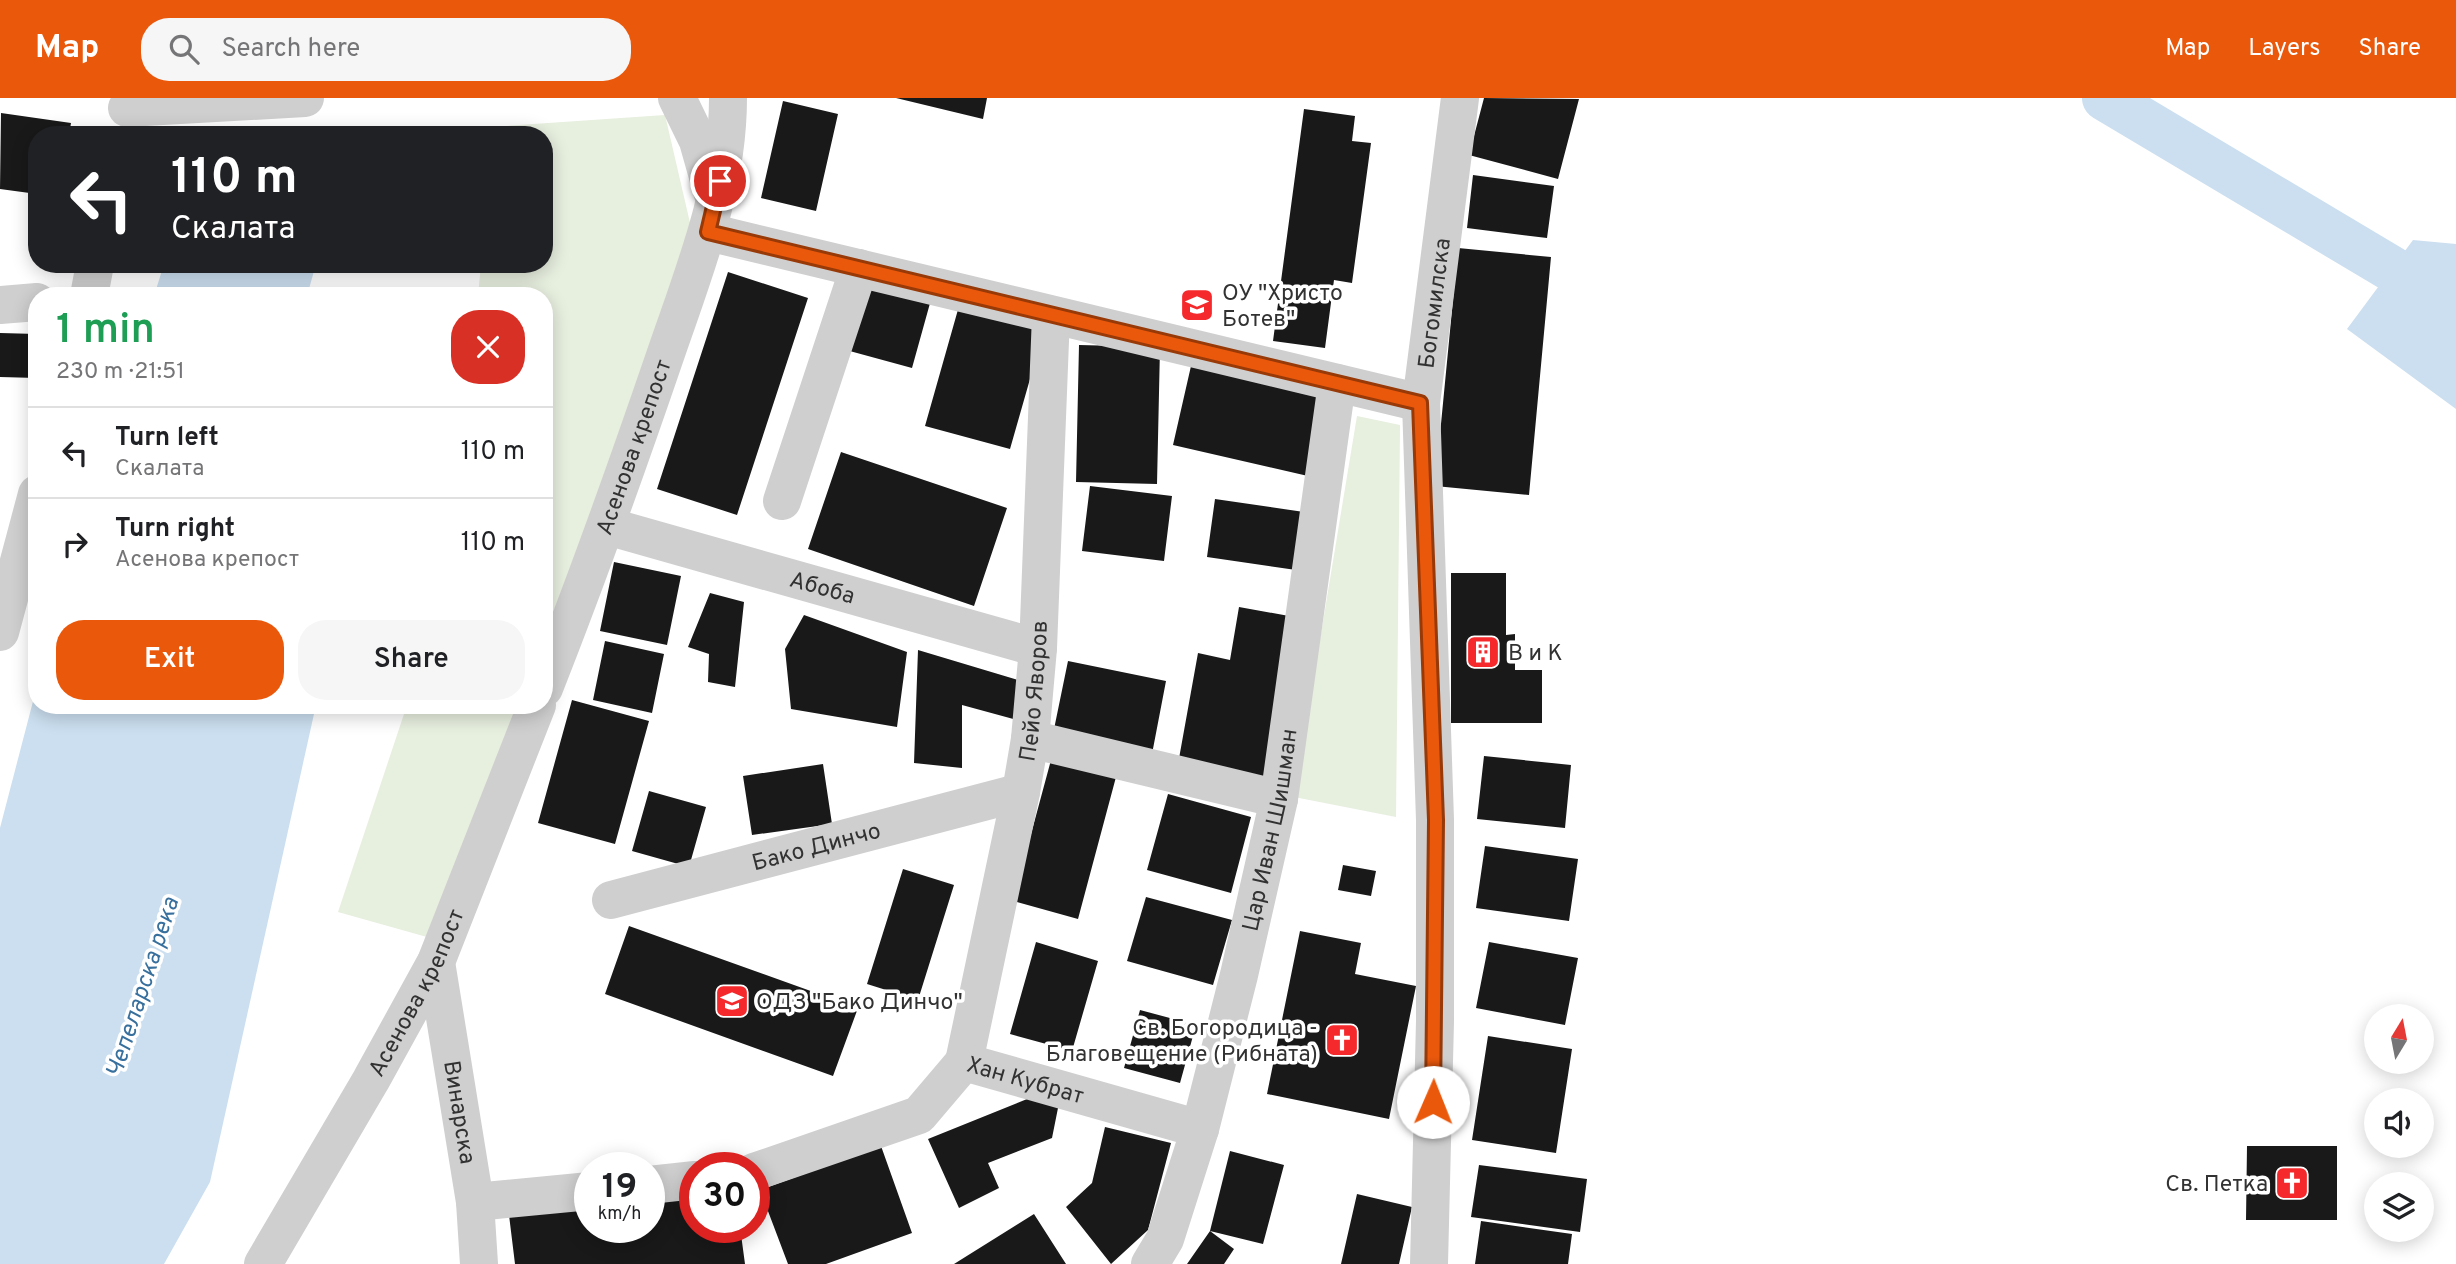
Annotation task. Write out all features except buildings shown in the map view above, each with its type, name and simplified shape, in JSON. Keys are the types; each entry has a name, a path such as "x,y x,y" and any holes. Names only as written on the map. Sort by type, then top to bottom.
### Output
{"street":[{"path":"125,114 176,105 305,98"},
{"path":"677,98 698,141 711,218 859,268 1420,403"},
{"name":"Асенова крепост","path":"553,665 607,526 711,218 724,158 728,98"},
{"name":"Богомилска","path":"1429,1264 1435,1021 1436,820 1420,403 1460,98"},
{"path":"782,501 859,268"},
{"path":"0,305 28,303"},
{"name":"Пейо Яворов","path":"964,1062 1030,739 1038,648 1051,315"},
{"name":"Цар Иван Шишман","path":"1150,1264 1165,1239 1200,1129 1279,799 1337,383"},
{"name":"Абоба","path":"607,526 1038,648"},
{"path":"0,632 28,528"},
{"name":"Асенова крепост","path":"263,1264 371,1080 436,962 533,714"},
{"path":"1030,739 1279,799"},
{"name":"Бако Динчо","path":"611,900 1021,792"},
{"name":"Винарска","path":"436,962 475,1202 479,1264"},
{"name":"Хан Кубрат","path":"770,1166 919,1115 964,1062 1200,1129"},
{"path":"475,1202 574,1193"}],"green space":[{"path":"665,115 694,240 553,623 553,287 479,287 480,273 553,273 553,126 505,126"},
{"path":"1357,416 1400,425 1396,817 1294,797"},
{"path":"404,714 519,714 434,939 338,912"}],"water":[{"path":"2413,240 2456,244 2456,409 2347,329"},
{"path":"161,273 313,273 310,287 157,287"},
{"name":"Чепеларска река","path":"30,714 314,714 210,1182 164,1264 0,1264 0,828"}],"pier":[{"path":"184,98 365,98 357,126 186,126"}],"waterway":[{"path":"2105,98 2392,269"}],"place":[{"name":"ОУ \"Христо Ботев\"","path":"1197,305"},
{"name":"В и К","path":"1483,652"},
{"name":"ОДЗ \"Бако Динчо\"","path":"732,1001"},
{"name":"Св. Богородица - Благовещение (Рибната)","path":"1342,1040"},
{"name":"Св. Петка","path":"2292,1183"}],"route":[{"path":"720,181 708,232 1420,403 1436,820 1433,1102"}]}
